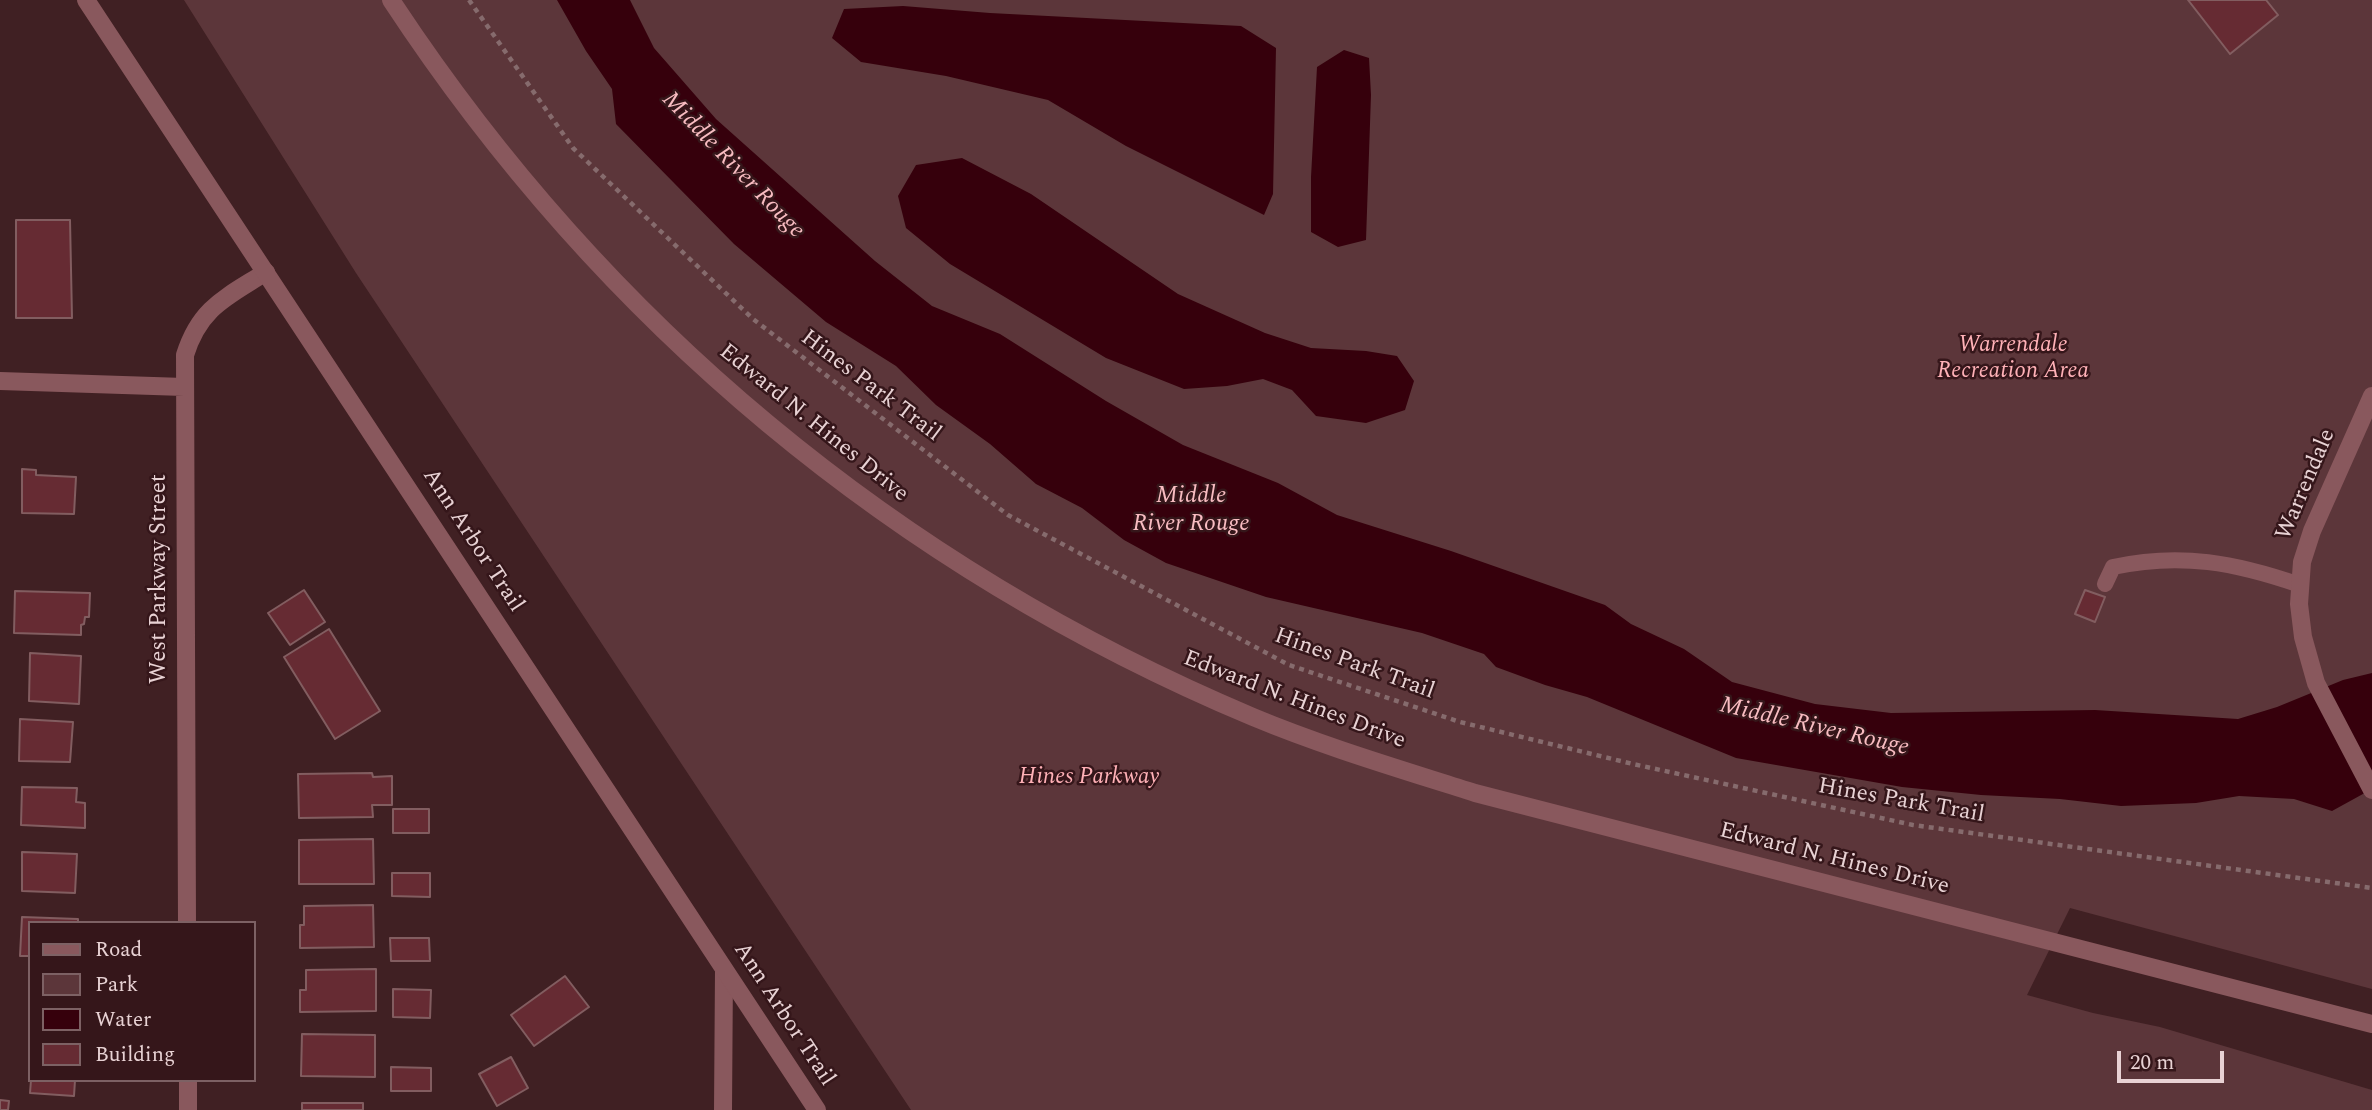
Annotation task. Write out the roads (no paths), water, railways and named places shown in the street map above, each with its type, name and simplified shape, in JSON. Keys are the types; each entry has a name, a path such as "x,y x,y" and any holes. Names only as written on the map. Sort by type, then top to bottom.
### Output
{"street":[{"name":"Ann Arbor Trail","path":"86,0 817,1110"},
{"name":"Edward N. Hines Drive","path":"391,0 464,105 513,168 680,346 806,456 884,515 977,576 1070,630 1174,682 1255,718 1336,749 1475,793 2372,1024"},
{"name":"West Parkway Street","path":"187,921 184,355 190,337 210,308 266,272"},
{"path":"0,381 184,387"},
{"name":"Warrendale","path":"2372,396 2312,531 2302,562 2299,604 2302,637 2316,683 2372,790"},
{"path":"723,1110 724,970"},
{"path":"188,1082 188,1110"}],"lane":[{"path":"2105,584 2113,567 2136,562 2182,561 2216,562 2255,570 2300,585"}],"water":[{"name":"Middle River Rouge","path":"557,0 630,0 654,48 716,119 875,261 932,306 1000,334 1106,401 1183,445 1278,483 1337,515 1451,551 1605,605 1631,624 1684,649 1732,682 1815,704 1891,713 2095,710 2238,719 2277,707 2343,680 2372,673 2372,789 2332,811 2294,799 2239,796 2196,803 2121,806 1902,787 1736,758 1587,697 1496,667 1484,654 1422,633 1266,597 1166,563 1124,540 1082,508 1036,484 990,444 936,405 896,366 826,322 734,244 616,124 612,89 586,51"},
{"path":"903,6 1241,26 1276,48 1273,194 1264,215 1126,146 1048,100 946,76 861,62 832,38 844,9"},
{"path":"1344,50 1369,58 1371,95 1366,240 1338,247 1311,232 1311,177 1317,67"},
{"path":"962,158 1031,194 1178,294 1265,333 1311,348 1366,351 1397,356 1414,381 1405,410 1366,423 1316,416 1292,390 1263,379 1227,386 1184,389 1106,358 950,264 906,228 898,196 916,165"}],"park label":[{"name":"Warrendale Recreation Area","path":"2013,359"},
{"name":"Hines Parkway","path":"1089,778"}]}
